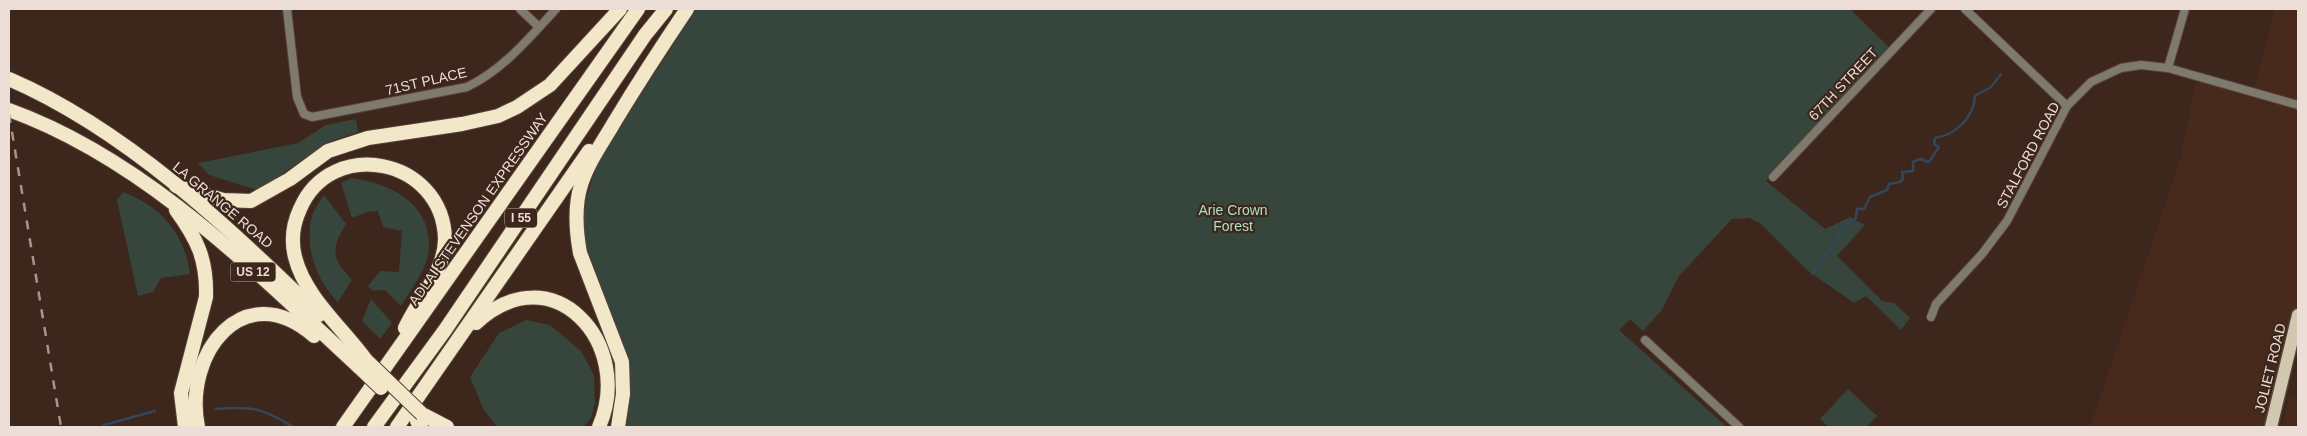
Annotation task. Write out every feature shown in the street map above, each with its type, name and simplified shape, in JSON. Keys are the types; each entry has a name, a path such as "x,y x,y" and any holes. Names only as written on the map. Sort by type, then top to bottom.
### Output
{"highway":[{"path":"176,186 224,200 251,201 290,179 328,152 368,138 462,124 498,116 517,107 550,84 620,9"},
{"name":"ADLAI STEVENSON EXPRESSWAY","path":"343,427 638,9"},
{"name":"I 55","path":"374,427 445,330 645,36 666,9"},
{"path":"397,427 686,9"},
{"path":"618,427 623,394 622,362 580,253 577,235 578,203 581,185 596,152 649,64"},
{"name":"LA GRANGE ROAD","path":"9,79 76,112 176,186 258,255 341,344"},
{"name":"LA GRANGE ROAD","path":"9,110 80,143 110,160 167,198 200,223 341,344 421,422 443,426"},
{"path":"341,344 299,272 294,256 295,220 303,201 314,186 329,175 346,168 378,164 410,176 424,186 435,201 445,239 441,259 406,325 394,357"},
{"path":"167,198 193,235 201,250 206,273 206,297 181,393 185,427"},
{"path":"444,360 475,324 500,305 526,297 541,297 554,301 568,308 581,318 594,333 604,353 608,375 608,394 599,427"},
{"path":"198,427 195,404 197,384 203,359 221,333 236,322 249,317 269,315 287,318 309,331 341,344"},
{"path":"336,427 360,403"}],"main road":[{"name":"JOLIET ROAD","path":"2271,427 2298,315"}],"street":[{"name":"71ST PLACE","path":"287,9 297,97 304,114 312,117 468,86 487,77 505,63 556,9"},
{"path":"520,9 539,27"},
{"name":"67TH STREET","path":"1773,177 1931,9"},
{"path":"1965,9 2067,106"},
{"path":"2168,68 2185,9"},
{"name":"STALFORD ROAD","path":"1931,317 1936,304 1982,254 2007,221 2067,106 2091,82 2121,68 2141,65 2168,68 2298,105"},
{"path":"1646,340 1739,427"}],"shaded area":[{"path":"2275,9 2298,9 2298,101 2254,89"},
{"path":"2196,81 2298,109 2298,299 2266,427 2090,427 2181,156"},
{"path":"2289,398 2298,400 2298,427 2282,427"}],"green space":[{"name":"Arie Crown Forest","path":"696,9 1850,9 1891,49 1766,181 1825,229 1850,217 1865,225 1837,256 1882,301 1894,303 1910,318 1901,330 1866,296 1854,303 1807,270 1761,224 1749,218 1732,219 1679,276 1662,310 1643,331 1630,319 1619,330 1727,427 624,427 629,400 630,362 586,246 583,222 585,202 598,161"},
{"path":"356,119 358,132 329,142 258,190 209,175 198,163 298,143 326,125"},
{"path":"351,178 381,185 395,192 408,200 418,210 425,223 429,238 428,255 421,275 401,306 385,290 373,291 368,286 380,271 399,272 402,231 383,227 378,211 367,212 352,218 341,183"},
{"path":"123,192 149,205 169,223 183,246 190,274 161,278 153,292 138,296 117,200"},
{"path":"324,195 346,224 337,241 336,254 340,266 352,280 338,302 318,273 311,251 310,228 312,216"},
{"path":"371,299 392,323 380,339 362,321"},
{"path":"526,320 550,325 581,351 594,375 595,404 591,418 584,427 497,427 484,410 470,377 499,333"},
{"path":"1848,389 1877,416 1866,427 1829,427 1820,419"}],"waterway":[{"path":"1812,274 1836,242 1845,225 1856,218 1857,209 1864,209 1870,197 1887,190 1889,184 1900,182 1903,179 1902,172 1913,171 1913,162 1920,159 1929,162 1939,147 1934,144 1935,138 1957,129 1971,111 1975,96 1991,87 2001,74"},
{"path":"216,409 248,408 257,410 265,412 293,427"},
{"path":"104,425 155,411"}],"railway":[{"path":"9,114 61,427"}]}
